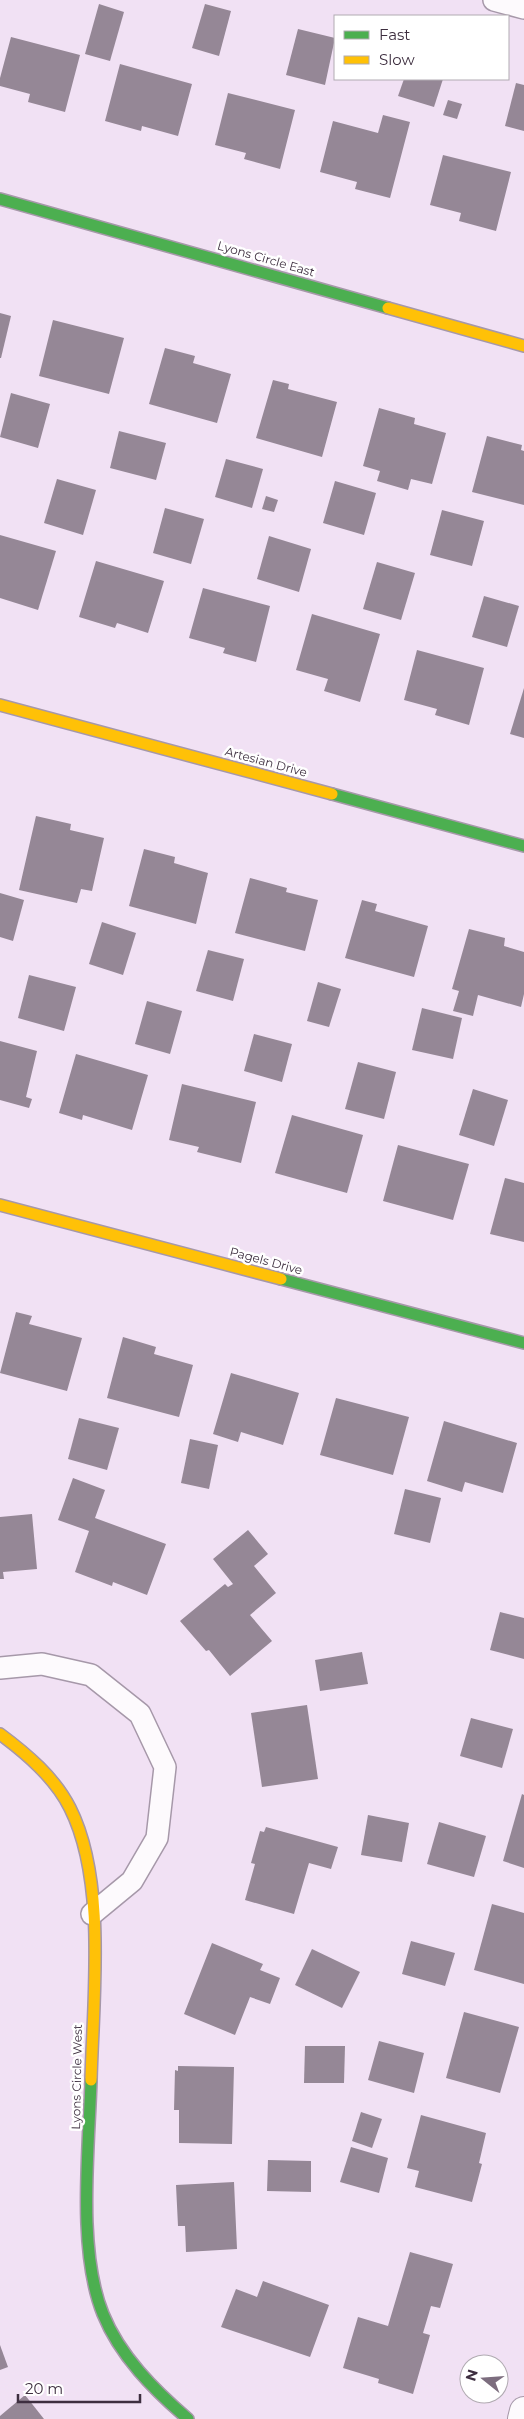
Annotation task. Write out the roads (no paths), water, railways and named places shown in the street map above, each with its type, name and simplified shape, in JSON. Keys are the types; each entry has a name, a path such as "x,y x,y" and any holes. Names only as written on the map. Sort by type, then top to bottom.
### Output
{"street":[{"name":"Lyons Circle East","path":"0,199 524,346"},
{"name":"Artesian Drive","path":"0,705 524,846"},
{"name":"Pagels Drive","path":"0,1205 524,1343"},
{"name":"Lyons Circle West","path":"0,1734 12,1742 45,1775 70,1807 83,1844 92,1914 87,2218 90,2271 103,2315 133,2366 157,2394 188,2419"},
{"path":"522,2419 524,2412"}],"lane":[{"path":"494,0 524,8"},
{"path":"0,1668 42,1664 92,1675 140,1714 165,1768 157,1838 132,1881 92,1914"}]}
